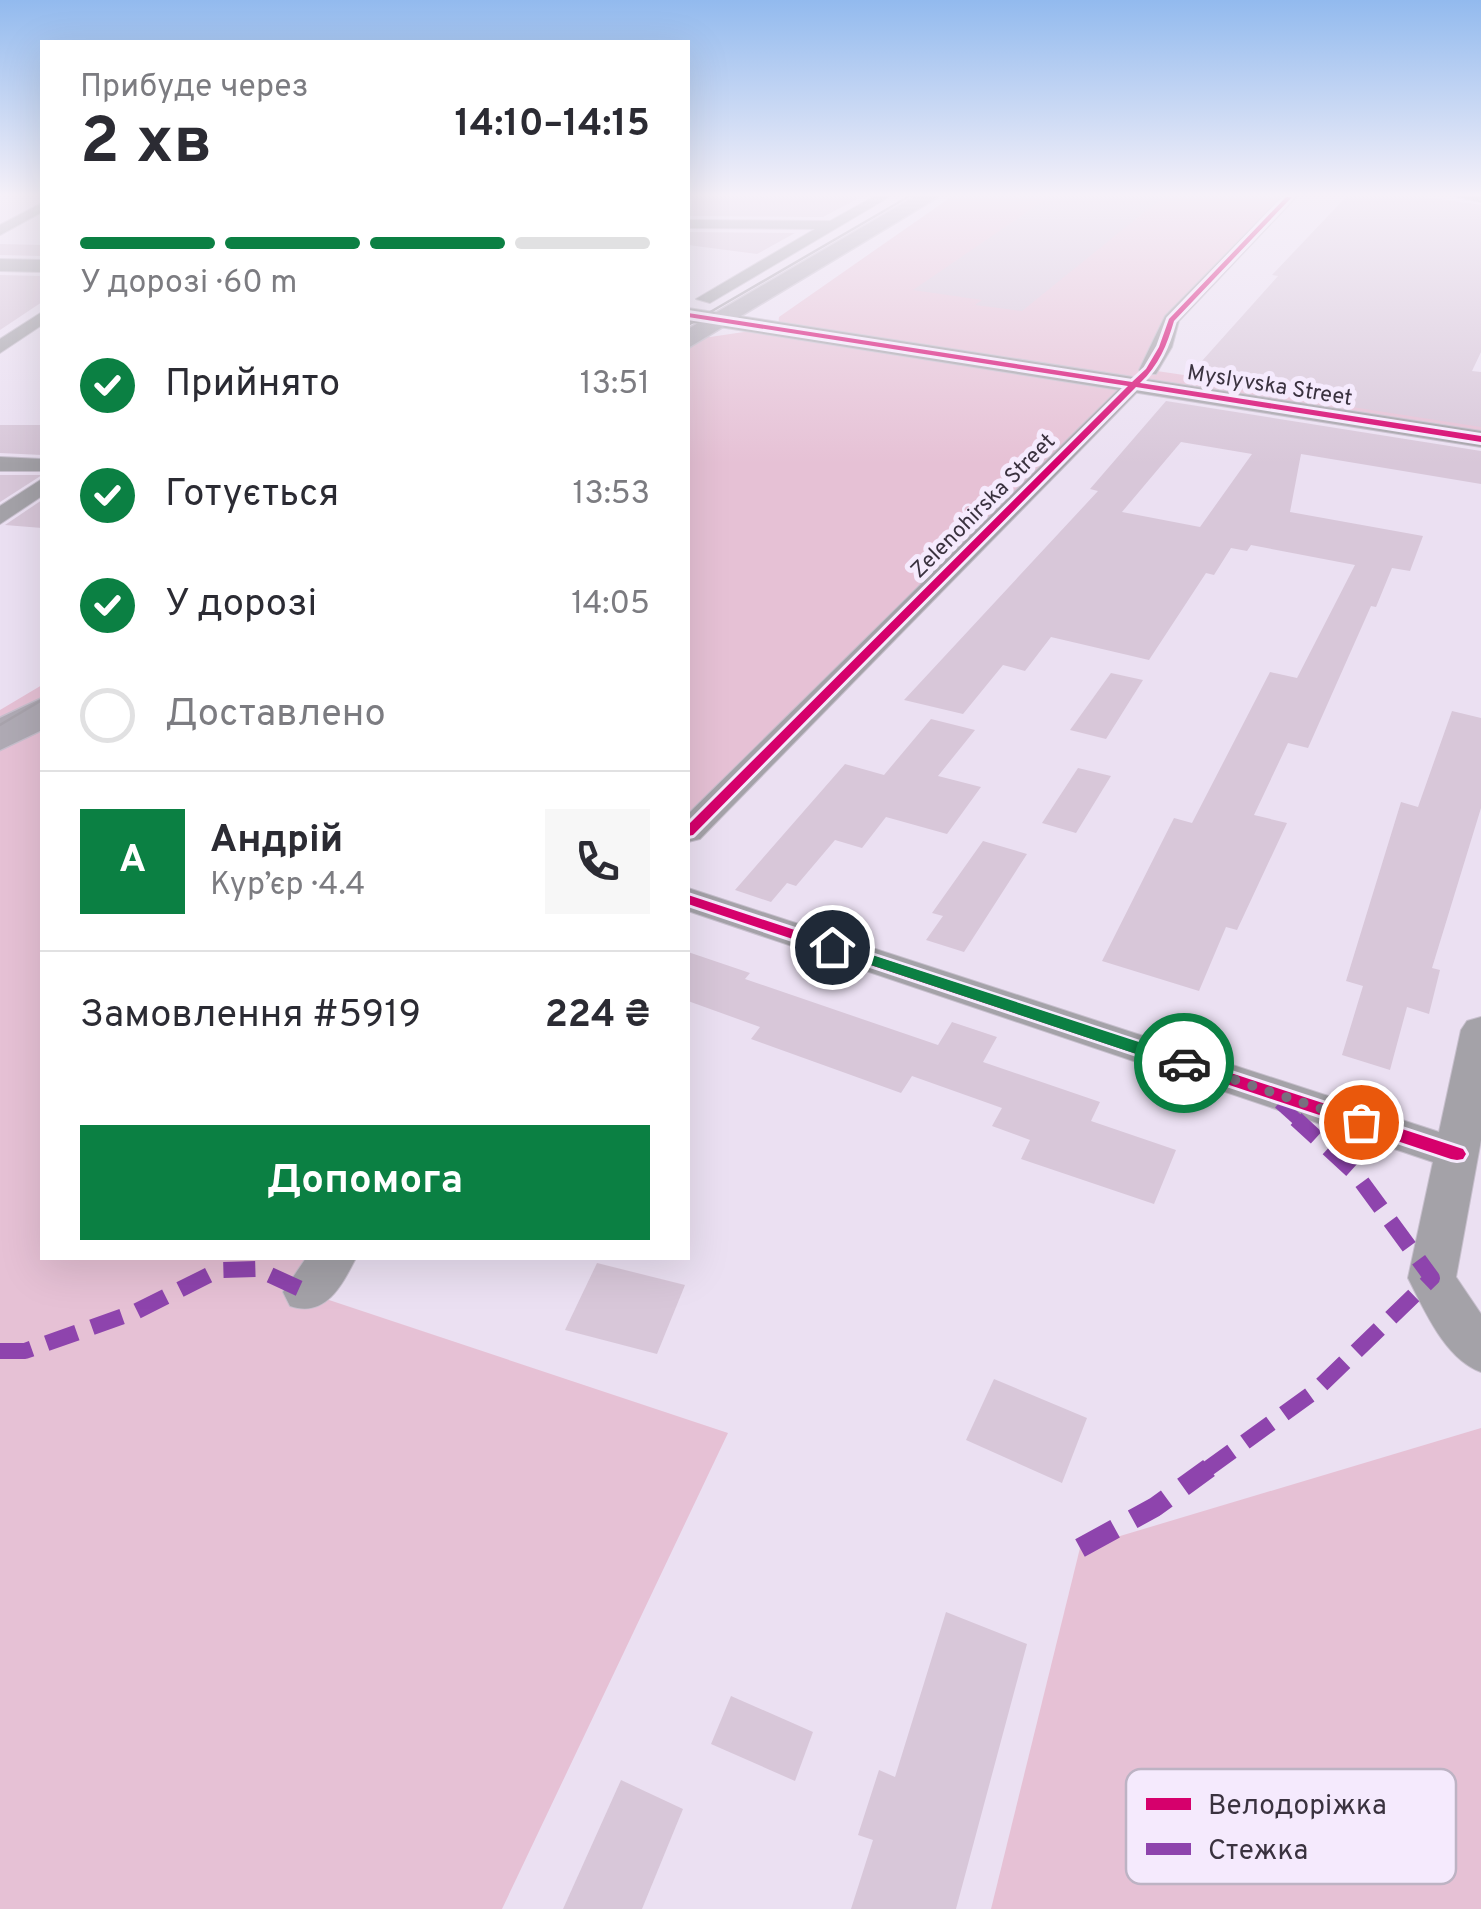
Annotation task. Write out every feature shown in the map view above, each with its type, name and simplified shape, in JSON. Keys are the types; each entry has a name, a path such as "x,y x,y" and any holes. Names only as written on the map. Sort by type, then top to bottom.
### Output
{"main road":[{"path":"712,320 772,286"},
{"path":"0,710 40,686"},
{"path":"0,737 40,712"}],"street":[{"path":"712,320 755,286"},
{"name":"Zelenohirska Street","path":"690,830 1141,378 1164,347 1170,320 1203,286"},
{"path":"0,348 40,318"},
{"name":"Myslyvska Street","path":"712,320 1481,419"},
{"name":"Myslyvska Street","path":"1141,378 1481,439"},
{"path":"0,464 40,465"},
{"path":"0,517 40,487"},
{"path":"690,900 1457,1154"},
{"path":"1481,1030 1432,1278 1450,1310 1481,1350"}],"shaded area":[{"path":"823,286 1204,286 1171,320 1150,370 1481,419 1481,439 1133,386 690,830 690,333 710,337 778,327 779,317"},
{"path":"40,686 40,1260 331,1260 308,1293 728,1433 502,1909 0,1909 0,710"},
{"path":"1481,1428 1481,1909 991,1909 1080,1548"}],"building":[{"path":"0,286 40,286 40,303 0,330"},
{"path":"919,286 1053,286 1022,311 975,305 982,300 913,290"},
{"path":"1269,286 1481,286 1481,352 1472,371 1481,372 1481,427 1184,381"},
{"path":"1166,401 1481,451 1481,484 1301,454 1290,512 1423,536 1410,571 1392,568 1376,607 1371,606 1308,748 1288,743 1254,815 1287,823 1237,930 1226,927 1199,991 1102,961 1174,818 1192,823 1270,672 1297,678 1355,565 1251,545 1247,551 1231,548 1214,575 1206,573 1149,660 1051,637 1025,671 1003,665 963,714 904,700 1098,491 1090,489","holes":["1181,442 1252,454 1200,527 1122,512"]},
{"path":"0,425 40,425 40,455 0,453"},
{"path":"0,475 40,475 40,476 0,502"},
{"path":"40,501 40,528 5,525"},
{"path":"1111,673 1143,680 1106,739 1070,730"},
{"path":"1452,711 1481,718 1481,808 1432,968 1440,970 1429,1014 1407,1007 1390,1070 1342,1055 1363,986 1346,981 1401,802 1418,807"},
{"path":"931,719 975,730 938,776 981,787 947,834 886,817 862,848 835,840 796,886 787,883 771,902 735,890 845,764 884,775"},
{"path":"1078,768 1111,776 1076,833 1042,823"},
{"path":"983,841 1027,854 964,952 926,940 943,916 932,913"},
{"path":"690,953 750,973 745,979 938,1045 952,1022 997,1037 983,1062 1100,1102 1091,1121 1176,1150 1154,1204 1021,1159 1030,1140 992,1126 1002,1108 912,1076 901,1093 751,1039 760,1027 690,1002"},
{"path":"597,1263 685,1285 657,1354 565,1330"},
{"path":"994,1379 1087,1418 1062,1483 966,1440"},
{"path":"946,1612 1027,1644 956,1909 851,1909 873,1840 858,1835 879,1770 895,1777"},
{"path":"731,1696 813,1732 795,1781 711,1744"},
{"path":"621,1780 683,1809 642,1909 563,1909"}],"tram line":[{"path":"690,324 755,286"},
{"path":"0,725 40,701"}],"marked path":[{"path":"1080,1548 1155,1507 1314,1392 1432,1278 1356,1174 1279,1103"},
{"path":"0,1351 25,1351 135,1312 219,1270 257,1269 307,1292"}],"cycle path":[{"path":"690,830 1149,370 1163,347 1171,320 1204,286"},
{"path":"690,315 1481,439"},
{"path":"690,900 1457,1154"}],"way so far":[{"path":"1184,1063 1361,1122"}],"route":[{"path":"832,947 1184,1063"}]}
